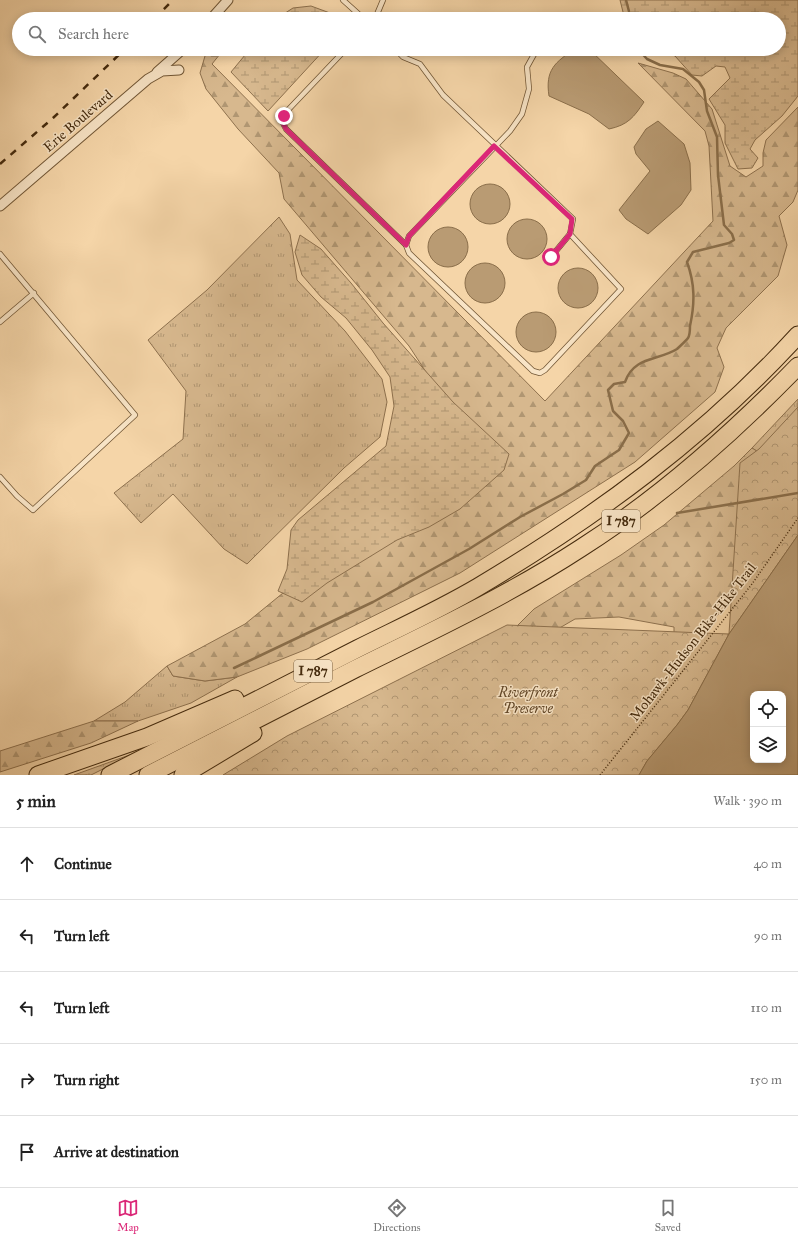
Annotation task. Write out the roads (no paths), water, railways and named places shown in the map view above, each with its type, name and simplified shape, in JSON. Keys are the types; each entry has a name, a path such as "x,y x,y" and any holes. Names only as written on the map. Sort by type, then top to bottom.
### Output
{"highway":[{"name":"I 787","path":"110,775 477,588 589,517 663,462 730,403 798,335"},
{"name":"I 787","path":"148,775 418,639 530,580 634,512 686,471 732,431 798,366"},
{"path":"38,775 119,747 201,714 386,626 470,583 514,564"},
{"path":"183,775 248,736 355,679 418,639"}],"street":[{"path":"217,12 228,0"},
{"path":"148,79 175,56"},
{"name":"Erie Boulevard","path":"0,206 148,79 162,71 180,70"}],"lane":[{"path":"343,0 356,12"},
{"path":"378,12 383,0"},
{"path":"339,56 288,110 283,123 286,129 406,245 408,253 533,371 540,373 545,370 621,289 570,234"},
{"path":"402,56 420,64 443,95 494,146 572,219 570,234 551,257"},
{"path":"406,245 409,236 510,131 522,114 529,90 527,67 533,56"},
{"path":"0,254 135,415 33,510 17,496 0,477"},
{"path":"0,322 34,293"}],"waterway":[{"path":"626,0 629,12"},
{"path":"234,668 373,602 469,549 520,517 586,480 595,466 619,450 629,433 623,421 613,411 608,390 614,384 625,382 629,374 640,363 670,353 677,349 689,337 693,309 693,286 687,262 693,252 729,243 734,240 732,234 724,225 718,175 717,137 707,111 704,90 699,82 683,69 660,65 647,59 644,56"},
{"path":"677,513 798,493"}],"railway":[{"path":"161,12 173,0"},
{"path":"0,164 53,118 118,56"}],"park label":[{"name":"Riverfront Preserve","path":"528,700"}]}
